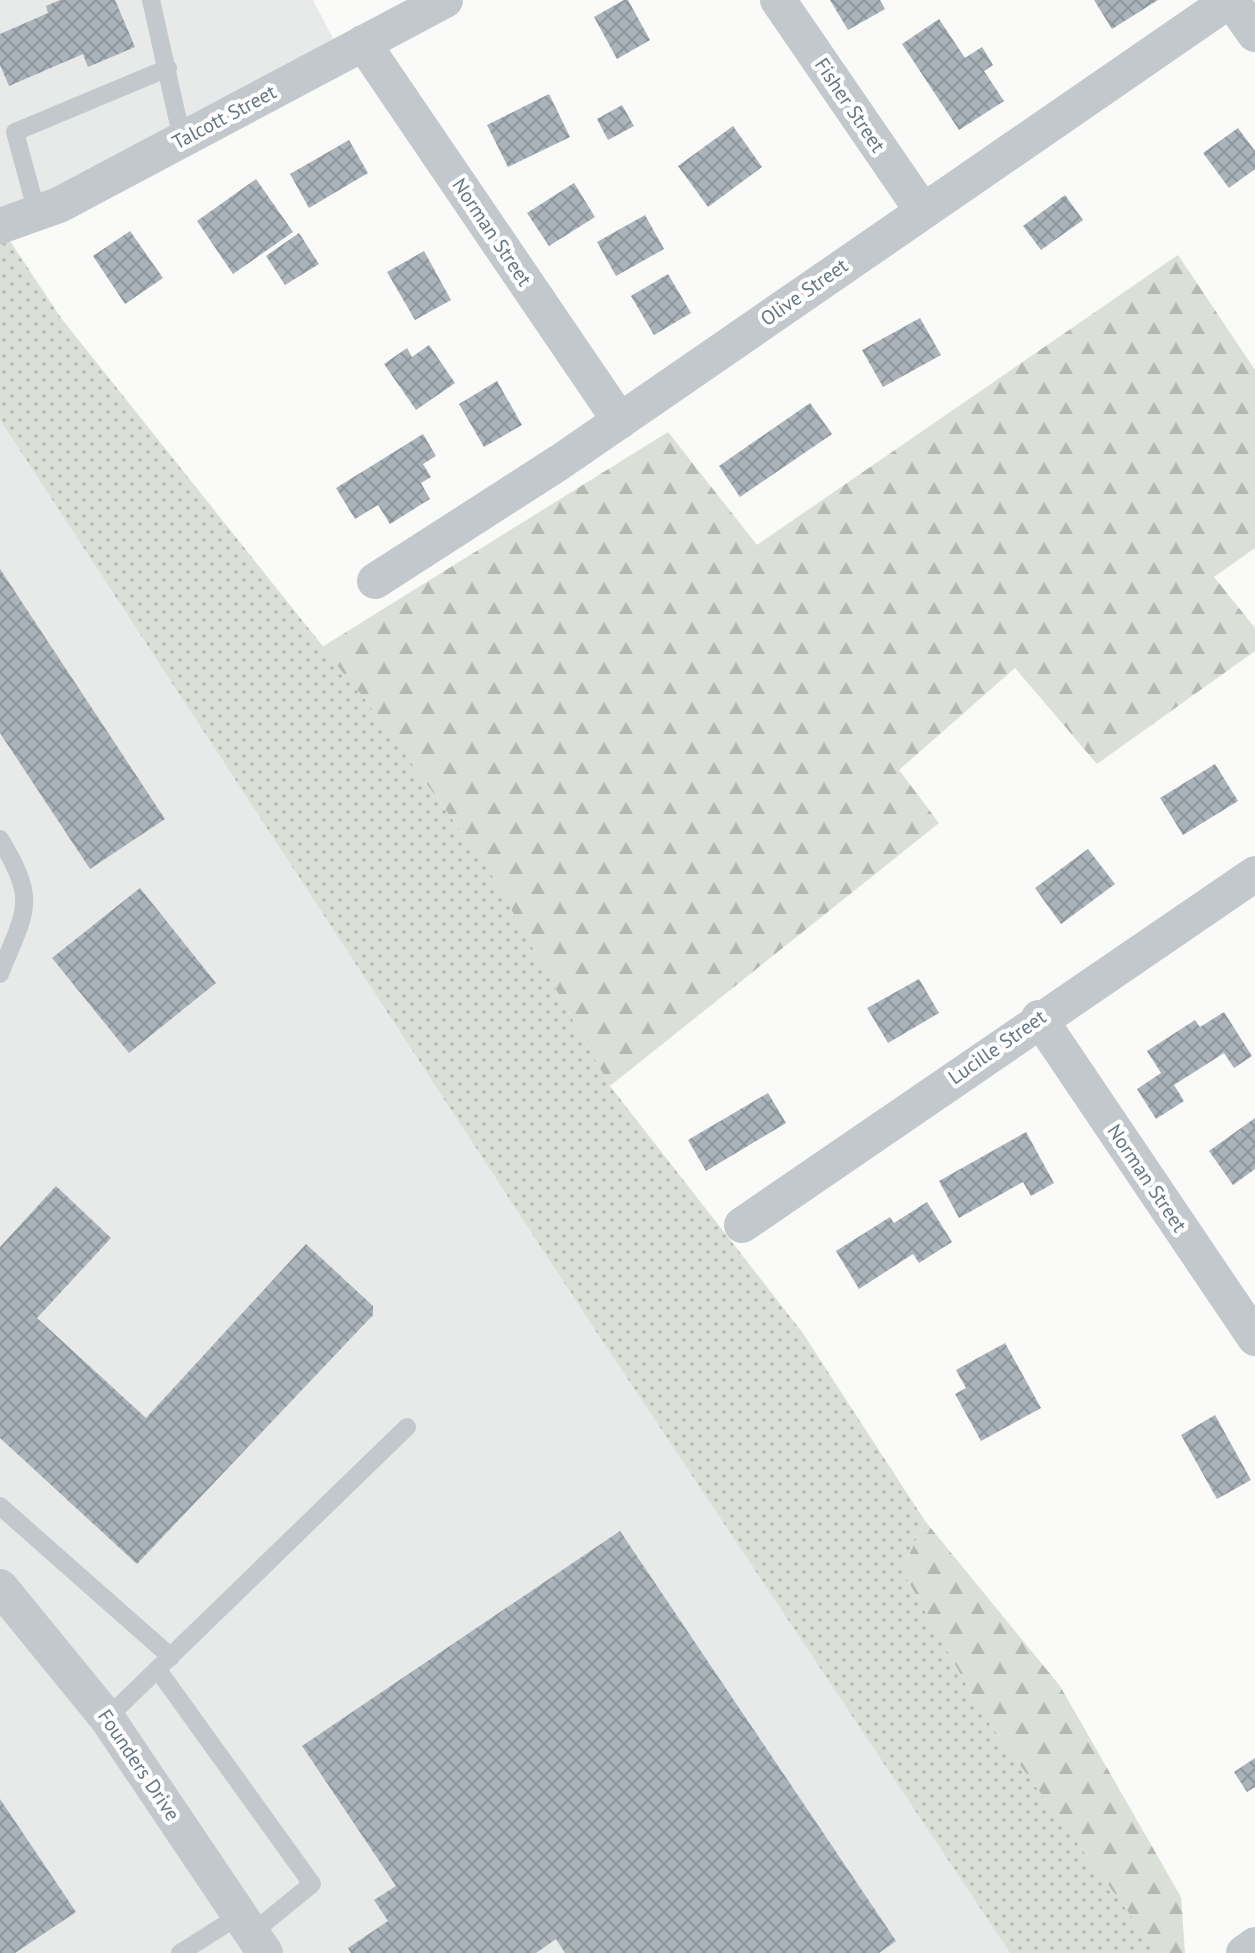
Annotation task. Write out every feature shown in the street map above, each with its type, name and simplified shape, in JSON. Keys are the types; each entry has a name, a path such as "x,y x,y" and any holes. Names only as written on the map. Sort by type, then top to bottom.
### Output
{"street":[{"name":"Talcott Street","path":"0,226 59,205 445,0"},
{"name":"Fisher Street","path":"778,0 922,210"},
{"name":"Olive Street","path":"375,581 620,421 1230,0"},
{"path":"1230,0 1255,34"},
{"name":"Norman Street","path":"363,43 620,421"},
{"name":"Lucille Street","path":"742,1225 1039,1018 1255,874"},
{"name":"Norman Street","path":"1039,1018 1255,1338"},
{"name":"Founders Drive","path":"0,1587 107,1718 253,1934"},
{"path":"1244,1953 1255,1945"}],"lane":[{"path":"151,0 182,139"},
{"path":"37,213 15,132 168,68"},
{"path":"0,839 21,873 27,899 0,974"},
{"path":"107,1718 407,1427"},
{"path":"0,1506 164,1664 312,1884 253,1934 180,1953"}],"shaded area":[{"path":"0,0 313,0 338,48 0,244"},
{"path":"0,420 595,1330 1010,1953 0,1953"}],"green space":[{"path":"8,238 61,318 365,699 488,868 610,1086 802,1332 925,1521 902,1570 984,1716 1143,1932 1166,1953 1010,1953 595,1330 0,420 0,244"},
{"path":"1178,255 1255,370 1255,548 1214,577 1255,628 1255,651 1097,764 1015,668 899,770 939,823 610,1086 488,868 365,699 322,647 668,432 757,545"},
{"path":"925,1521 1060,1686 1181,1897 1185,1953 1166,1953 1143,1932 984,1716 902,1570"}],"building":[{"path":"60,0 115,0 135,47 88,67 83,54 9,86 0,65 0,34 48,13 46,6"},
{"path":"628,0 650,40 617,59 594,17"},
{"path":"830,0 880,0 885,9 848,30"},
{"path":"1094,0 1158,0 1112,29"},
{"path":"939,19 965,58 982,47 993,65 984,71 1004,101 959,130 902,44"},
{"path":"549,94 570,137 508,167 487,125"},
{"path":"622,105 634,126 608,140 597,119"},
{"path":"733,126 762,167 708,207 678,166"},
{"path":"1238,128 1255,151 1255,169 1229,188 1203,153"},
{"path":"349,140 368,173 309,208 290,174"},
{"path":"256,179 293,232 233,274 197,221"},
{"path":"574,183 595,217 549,246 527,213"},
{"path":"1065,195 1083,220 1041,250 1023,226"},
{"path":"645,215 664,249 616,276 597,242"},
{"path":"130,231 163,278 125,304 93,256"},
{"path":"299,233 319,264 285,285 266,256"},
{"path":"424,251 451,300 415,320 387,272"},
{"path":"668,274 691,313 654,335 631,296"},
{"path":"920,318 941,355 883,387 862,350"},
{"path":"429,345 455,383 416,410 384,364 407,348 412,357"},
{"path":"497,381 522,425 484,447 459,404"},
{"path":"810,403 832,434 740,497 719,466"},
{"path":"423,434 436,456 423,464 431,477 421,483 430,499 390,524 378,505 355,519 336,488"},
{"path":"0,569 165,819 90,869 0,733"},
{"path":"1215,764 1238,801 1183,835 1160,798"},
{"path":"1088,849 1115,884 1061,924 1035,888"},
{"path":"140,888 216,983 129,1053 52,958"},
{"path":"919,979 939,1013 888,1043 867,1008"},
{"path":"1224,1012 1252,1056 1234,1068 1224,1053 1174,1085 1184,1101 1156,1119 1137,1089 1161,1073 1147,1051 1195,1020 1200,1027"},
{"path":"768,1093 786,1123 706,1171 688,1140"},
{"path":"1255,1118 1255,1169 1233,1185 1209,1151"},
{"path":"1026,1132 1054,1183 1031,1196 1023,1182 959,1218 939,1181"},
{"path":"56,1186 111,1238 37,1318 146,1418 306,1244 373,1306 373,1315 137,1564 0,1438 0,1247"},
{"path":"927,1202 952,1242 919,1263 913,1254 859,1289 836,1251 890,1217 894,1223"},
{"path":"1005,1343 1041,1408 981,1441 955,1394 966,1388 956,1370"},
{"path":"1215,1415 1251,1480 1217,1499 1181,1435"},
{"path":"620,1531 896,1941 879,1953 565,1953 556,1939 536,1953 351,1953 348,1948 388,1921 374,1900 396,1886 302,1746"},
{"path":"1255,1758 1255,1787 1247,1792 1234,1772"},
{"path":"0,1799 76,1912 15,1953 0,1953"}]}
